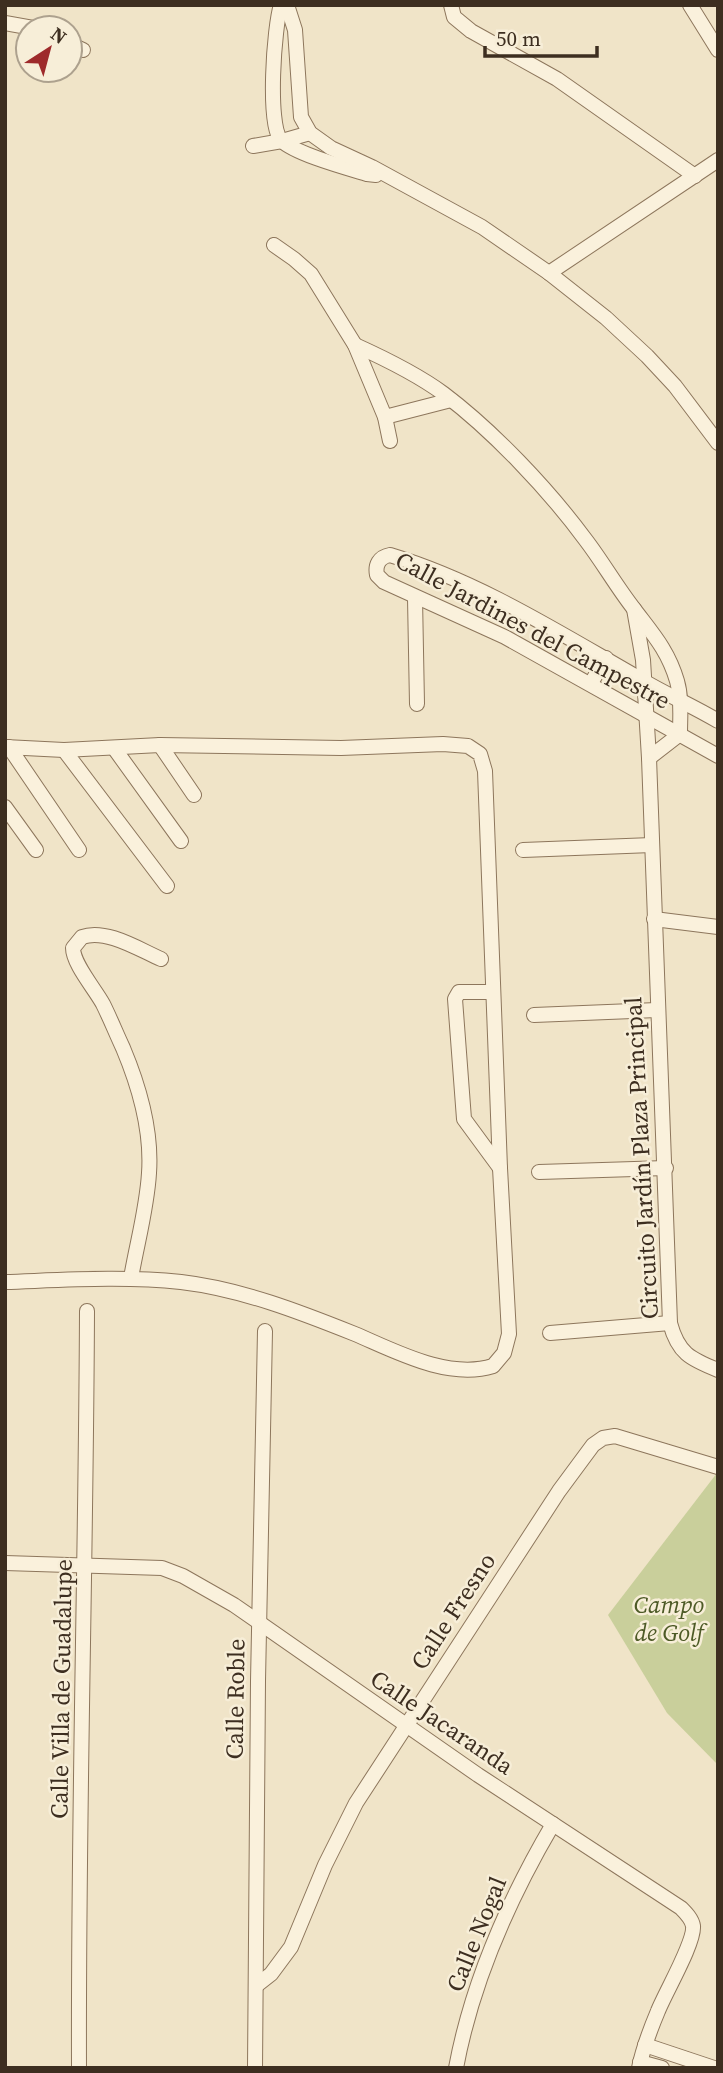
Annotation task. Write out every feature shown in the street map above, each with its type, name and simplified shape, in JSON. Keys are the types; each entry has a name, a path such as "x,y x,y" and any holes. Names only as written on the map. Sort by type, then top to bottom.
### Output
{"street":[{"path":"281,5 275,28 274,77 275,125 282,141 338,165 368,174 384,175"},
{"path":"287,5 296,41 301,117 310,133 331,148 372,167 482,228 548,273 606,318 647,356 676,386 718,443"},
{"path":"450,5 454,17 471,31 557,79 695,176"},
{"path":"690,5 718,50"},
{"path":"253,146 310,133"},
{"path":"548,273 718,160"},
{"path":"274,245 294,258 311,274 355,345 385,417 390,441"},
{"path":"355,345 389,360 451,400 500,444 568,517 634,609 648,624 666,653 680,698 680,734 649,758"},
{"path":"385,417 451,400"},
{"name":"Calle Jardines del Campestre","path":"718,721 528,615 470,586 390,555 383,556 376,569 379,579 415,598 505,637 718,755"},
{"path":"415,598 417,704"},
{"name":"Circuito Jardín Plaza Principal","path":"634,609 645,682 649,758 670,1324 678,1347 698,1362 718,1370"},
{"path":"591,683 606,659"},
{"path":"5,1282 131,1278 183,1282 228,1291 298,1313 424,1361 449,1367 484,1368 500,1360 509,1334 485,771 480,754 463,744 341,748 160,745 64,750 7,747"},
{"path":"160,745 194,795"},
{"path":"7,747 79,850"},
{"path":"114,748 181,841"},
{"path":"64,750 167,886"},
{"path":"5,807 36,850"},
{"path":"523,850 652,845"},
{"path":"654,919 718,927"},
{"path":"131,1278 149,1174 147,1133 139,1096 124,1051 104,1006 73,953 79,940 91,934 125,943 161,959"},
{"path":"493,992 459,992 455,999 464,1116 500,1168"},
{"path":"534,1015 657,1010"},
{"path":"539,1172 666,1168"},
{"name":"Calle Villa de Guadalupe","path":"79,2068 87,1311"},
{"path":"550,1333 670,1324"},
{"name":"Calle Roble","path":"255,2068 265,1331"},
{"name":"Calle Fresno","path":"257,1985 271,1974 291,1947 342,1829 405,1725 593,1445 603,1438 630,1438 718,1466"},
{"name":"Calle Jacaranda","path":"5,1563 162,1568 204,1587 685,1912 693,1927 689,1944 645,2045 640,2065"},
{"name":"Calle Nogal","path":"456,2068 472,2001 491,1950 512,1900 553,1824"},
{"path":"645,2045 714,2068"},
{"path":"640,2065 662,2068"}],"green space":[{"name":"Campo de Golf","path":"717,1473 718,1765 667,1713 608,1615"}]}
